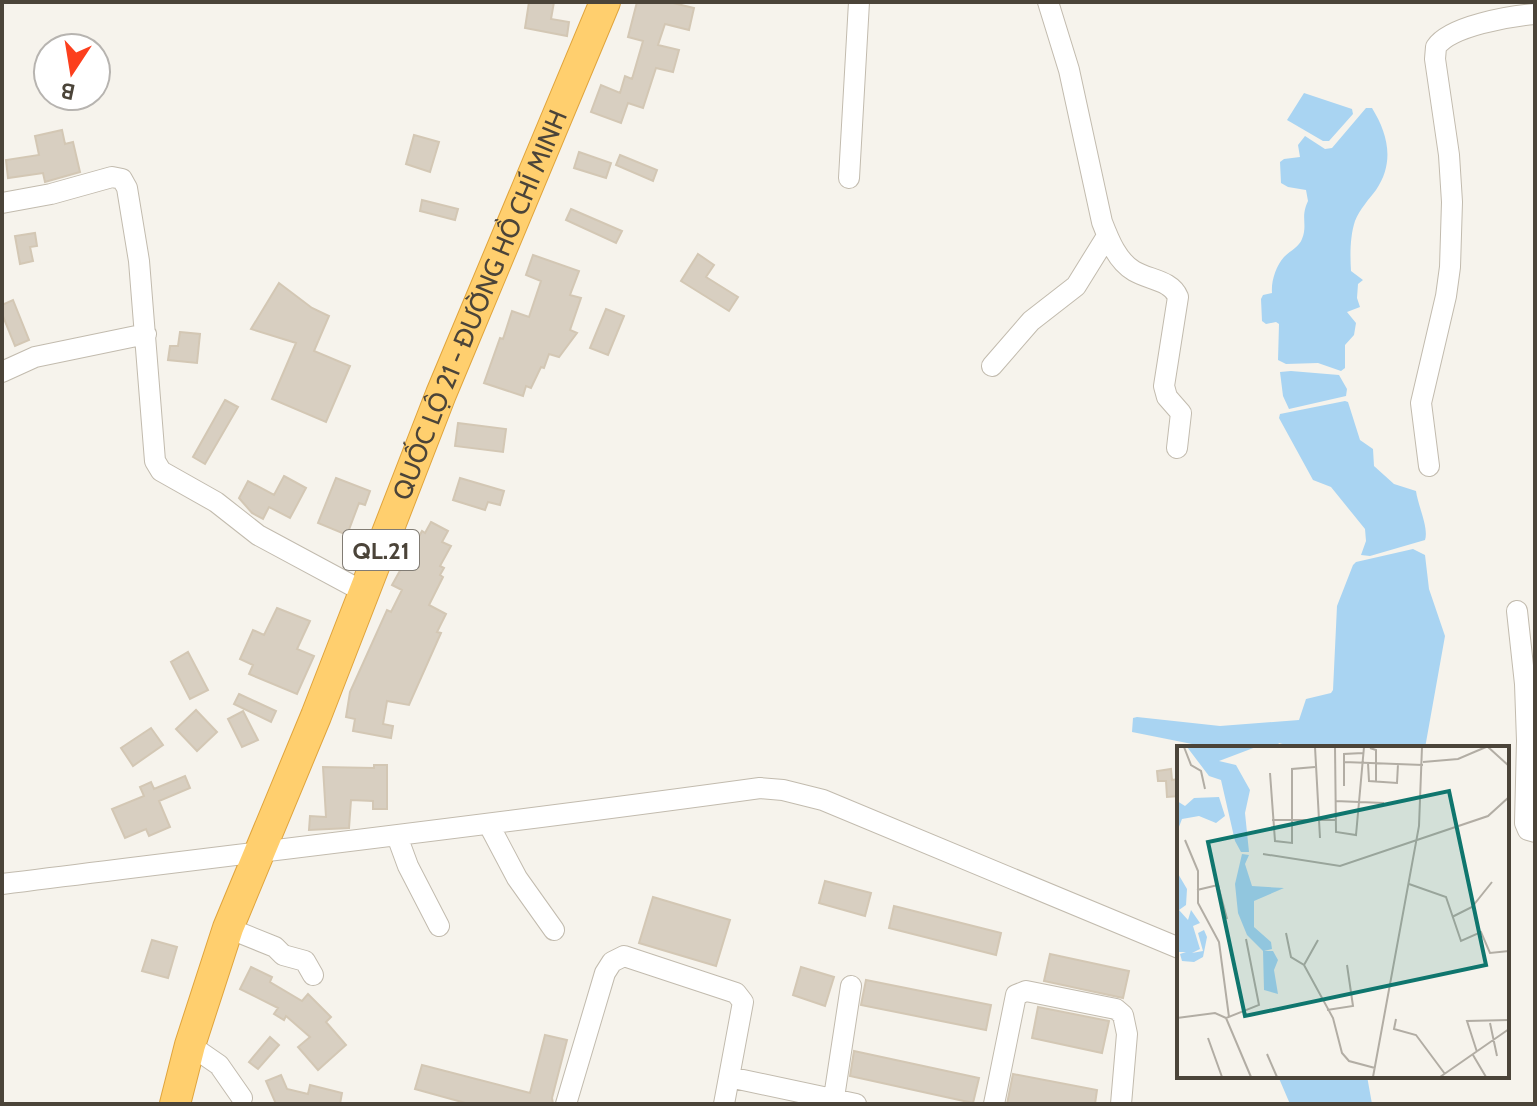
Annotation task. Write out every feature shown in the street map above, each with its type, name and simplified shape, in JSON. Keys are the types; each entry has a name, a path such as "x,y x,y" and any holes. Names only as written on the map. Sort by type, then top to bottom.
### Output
{"highway":[{"name":"QUỐC LỘ 21 - ĐƯỜNG HỒ CHÍ MINH","path":"175,1104 190,1045 228,928 441,394 605,2"}],"street":[{"path":"849,178 859,2"},
{"path":"1048,2 1069,70 1107,236 1123,262 1133,271 1173,287 1178,297 1164,386 1167,397 1181,413 1177,448"},
{"path":"1429,466 1421,403 1446,296 1452,202 1436,47 1449,35 1492,22 1535,14"},
{"path":"2,203 51,194 112,177 122,179 127,188 136,233 155,461 161,471 216,502 232,517 286,552 364,592"},
{"path":"992,366 1031,321 1076,286 1107,236"},
{"path":"2,372 35,357 146,334"},
{"path":"1517,611 1527,727 1525,823 1528,830 1535,832"},
{"path":"2,884 489,825 760,788 823,800 1177,947"},
{"path":"489,825 517,878 554,930"},
{"path":"397,836 408,866 439,926"},
{"path":"228,928 275,947 283,955 305,961 313,975"},
{"path":"566,1104 605,973 612,962 624,956 736,993 743,1002 724,1104"},
{"path":"833,1102 851,986"},
{"path":"994,1104 1016,995 1026,991 1116,1009 1123,1015 1127,1034 1121,1104"},
{"path":"190,1045 219,1065 242,1098"},
{"path":"729,1077 833,1102 856,1104"}],"water":[{"path":"1304,93 1352,109 1353,114 1329,141 1323,141 1287,120"},
{"path":"1366,108 1372,108 1382,128 1387,159 1382,180 1359,212 1353,227 1351,271 1363,280 1358,284 1360,307 1347,312 1356,323 1354,335 1345,345 1345,368 1341,371 1318,363 1286,364 1278,360 1279,324 1262,321 1261,299 1263,295 1272,293 1273,279 1279,265 1302,239 1308,201 1306,190 1281,183 1280,162 1300,157 1298,145 1305,136 1325,149 1332,148"},
{"path":"1280,372 1339,375 1347,389 1346,396 1289,409 1283,396"},
{"path":"1348,402 1360,440 1373,449 1374,466 1394,484 1416,491 1425,540 1370,556 1361,555 1366,541 1365,529 1331,487 1313,480 1279,418 1280,414"},
{"path":"1413,549 1425,555 1429,589 1445,636 1425,746 1289,746 1279,743 1277,746 1202,746 1132,732 1133,718 1137,717 1220,726 1299,720 1306,699 1333,690 1337,606 1356,562"},
{"path":"1279,1078 1367,1078 1372,1104 1290,1104"}],"building":[{"path":"529,2 554,2 551,19 569,22 567,36 525,28"},
{"path":"637,2 669,2 694,8 689,30 665,24 658,45 679,50 673,72 656,68 643,108 628,103 621,123 591,112 601,85 620,93 625,76 632,79 643,41 628,37"},
{"path":"62,130 65,144 73,142 80,172 45,182 43,173 8,178 6,160 39,155 35,136"},
{"path":"414,135 439,142 430,172 406,164"},
{"path":"579,152 611,163 606,178 574,168"},
{"path":"620,155 657,170 653,181 616,165"},
{"path":"422,200 458,209 455,220 420,211"},
{"path":"571,209 622,231 616,243 566,220"},
{"path":"35,233 37,246 30,247 33,261 20,264 15,236"},
{"path":"698,254 714,265 706,277 738,297 729,311 681,281"},
{"path":"533,255 579,271 570,295 581,298 570,330 577,333 559,357 549,354 544,368 541,367 531,388 526,386 523,396 484,383 512,311 529,317 541,281 526,275"},
{"path":"279,283 312,308 329,316 314,351 350,366 326,422 272,399 296,343 251,329"},
{"path":"13,300 29,340 15,346 2,314 2,305"},
{"path":"606,309 624,316 608,355 590,348"},
{"path":"180,332 200,334 197,363 168,360 170,346 178,346"},
{"path":"225,400 238,407 205,464 193,457"},
{"path":"458,423 506,429 503,452 455,446"},
{"path":"284,476 306,488 290,518 269,507 263,519 252,513 239,498 248,481 274,495"},
{"path":"336,478 370,491 365,505 359,503 347,535 318,523"},
{"path":"460,478 504,491 500,505 488,502 485,510 453,500"},
{"path":"431,522 448,531 442,542 451,546 440,566 444,568 440,575 443,577 429,605 446,614 437,632 441,633 409,705 387,701 383,724 393,726 391,738 353,731 355,719 346,717 350,692 387,610 391,612 402,590 392,585 422,531 425,533"},
{"path":"277,608 310,621 297,649 314,656 297,694 249,674 253,665 240,659 253,630 264,635"},
{"path":"188,652 208,690 190,699 171,662"},
{"path":"239,694 276,711 271,722 234,704"},
{"path":"196,710 217,732 197,751 176,729"},
{"path":"243,711 258,740 242,747 228,719"},
{"path":"151,728 163,745 133,766 121,748"},
{"path":"374,765 387,765 387,809 373,809 373,801 351,800 349,828 309,830 310,816 326,817 323,767 374,768"},
{"path":"1171,769 1172,780 1177,779 1177,796 1167,797 1166,781 1158,781 1157,771"},
{"path":"185,776 190,788 159,801 170,827 149,836 146,829 125,838 112,809 144,796 140,787 151,782 154,789"},
{"path":"825,881 871,893 865,916 819,903"},
{"path":"653,897 730,920 716,966 639,943"},
{"path":"894,906 1001,933 996,955 889,928"},
{"path":"152,940 177,947 168,978 142,971"},
{"path":"1050,954 1129,971 1123,998 1044,981"},
{"path":"251,967 272,977 270,982 302,1001 308,994 331,1017 326,1022 346,1045 318,1070 298,1047 310,1037 286,1016 284,1020 274,1014 278,1008 240,989"},
{"path":"801,967 834,977 825,1006 793,995"},
{"path":"866,980 991,1005 986,1030 861,1005"},
{"path":"1038,1007 1109,1021 1102,1053 1032,1038"},
{"path":"545,1035 567,1040 553,1104 469,1104 415,1089 422,1065 530,1093"},
{"path":"270,1037 279,1045 258,1069 249,1062"},
{"path":"854,1051 979,1078 973,1103 850,1076"},
{"path":"1013,1074 1097,1090 1095,1104 1007,1104"},
{"path":"281,1075 287,1089 308,1094 310,1085 342,1093 340,1104 276,1104 266,1081"}]}
